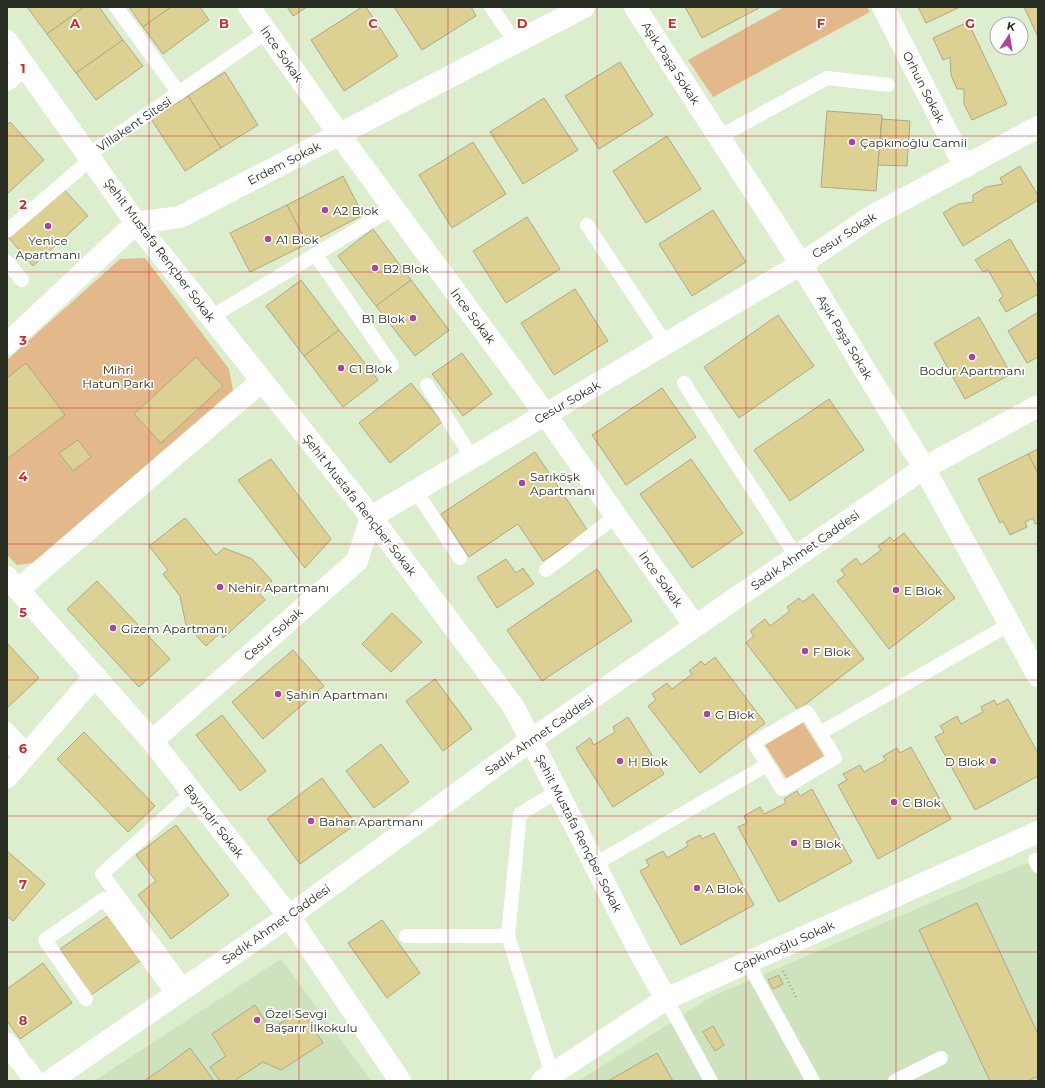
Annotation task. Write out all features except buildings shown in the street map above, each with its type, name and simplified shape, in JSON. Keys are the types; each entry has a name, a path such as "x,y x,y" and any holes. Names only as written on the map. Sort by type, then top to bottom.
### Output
{"street":[{"name":"İnce Sokak","path":"249,7 339,134 546,415 694,626"},
{"name":"Erdem Sokak","path":"136,223 180,217 584,7"},
{"name":"Aşık Paşa Sokak","path":"635,7 801,264 924,468 1038,676"},
{"name":"Orhun Sokak","path":"882,7 965,167"},
{"name":"Şehit Mustafa Rençber Sokak","path":"7,41 136,223 371,517 513,706 640,953 666,999"},
{"path":"7,80 24,64"},
{"name":"Cesur Sokak","path":"152,741 357,561 371,517 801,264 874,215 1038,127"},
{"path":"7,344 136,223"},
{"path":"13,583 262,381"},
{"name":"Sadık Ahmet Caddesi","path":"50,1081 289,916 531,740 924,468 1038,406"},
{"name":"Bayındır Sokak","path":"13,583 152,741 289,916 400,1081"},
{"path":"7,777 95,676"},
{"name":"Çapkınoğlu Sokak","path":"547,1078 666,999 1038,832"},
{"path":"7,1043 26,1069"}],"lane":[{"name":"Villakent Sitesi","path":"116,7 179,93"},
{"path":"491,7 516,43"},
{"name":"Villakent Sitesi","path":"7,231 90,157 267,32"},
{"path":"719,137 827,78 888,85"},
{"path":"211,317 393,208"},
{"path":"587,225 666,344"},
{"path":"315,254 392,365"},
{"path":"7,262 22,280"},
{"path":"684,383 796,556"},
{"path":"427,385 472,458"},
{"path":"415,490 460,558"},
{"path":"546,570 616,516"},
{"path":"820,733 1010,624"},
{"path":"807,712 835,758 782,789 767,764 754,743 807,712"},
{"path":"7,729 26,756"},
{"path":"7,744 26,756"},
{"path":"595,864 767,764"},
{"path":"547,1078 508,936 520,814 558,792"},
{"path":"180,992 102,874 192,793"},
{"path":"86,999 45,940 104,899 180,992"},
{"path":"406,936 508,936"},
{"path":"748,963 813,1081"},
{"path":"666,999 711,1081"},
{"path":"895,1081 941,1058"}],"path":[{"path":"773,951 796,997"}],"shaded area":[{"path":"1038,859 1038,1081 578,1081 713,996 984,880"},
{"name":"Özel Sevgi Başarır İlkokulu","path":"281,959 371,1081 94,1081"}],"green space":[{"path":"784,7 867,7 870,12 713,97 688,60"},
{"name":"Mihri Hatun Parkı","path":"145,258 229,369 233,390 33,563 17,565 7,555 7,360 120,259"},
{"path":"802,721 824,756 787,779 765,745"}],"place":[{"name":"Çapkınoğlu Camii","path":"852,142"},
{"name":"A2 Blok","path":"325,210"},
{"name":"Yenice Apartmanı","path":"48,226"},
{"name":"A1 Blok","path":"268,239"},
{"name":"B2 Blok","path":"375,268"},
{"name":"B1 Blok","path":"413,318"},
{"name":"Bodur Apartmanı","path":"972,357"},
{"name":"C1 Blok","path":"341,368"},
{"name":"Sarıköşk Apartmanı","path":"522,483"},
{"name":"Nehir Apartmanı","path":"220,587"},
{"name":"E Blok","path":"896,590"},
{"name":"Gizem Apartmanı","path":"113,628"},
{"name":"F Blok","path":"805,651"},
{"name":"Şahin Apartmanı","path":"278,694"},
{"name":"G Blok","path":"707,714"},
{"name":"H Blok","path":"620,761"},
{"name":"D Blok","path":"993,761"},
{"name":"C Blok","path":"894,802"},
{"name":"Bahar Apartmanı","path":"311,821"},
{"name":"B Blok","path":"794,843"},
{"name":"A Blok","path":"697,888"},
{"name":"Özel Sevgi Başarır İlkokulu","path":"257,1020"}]}
